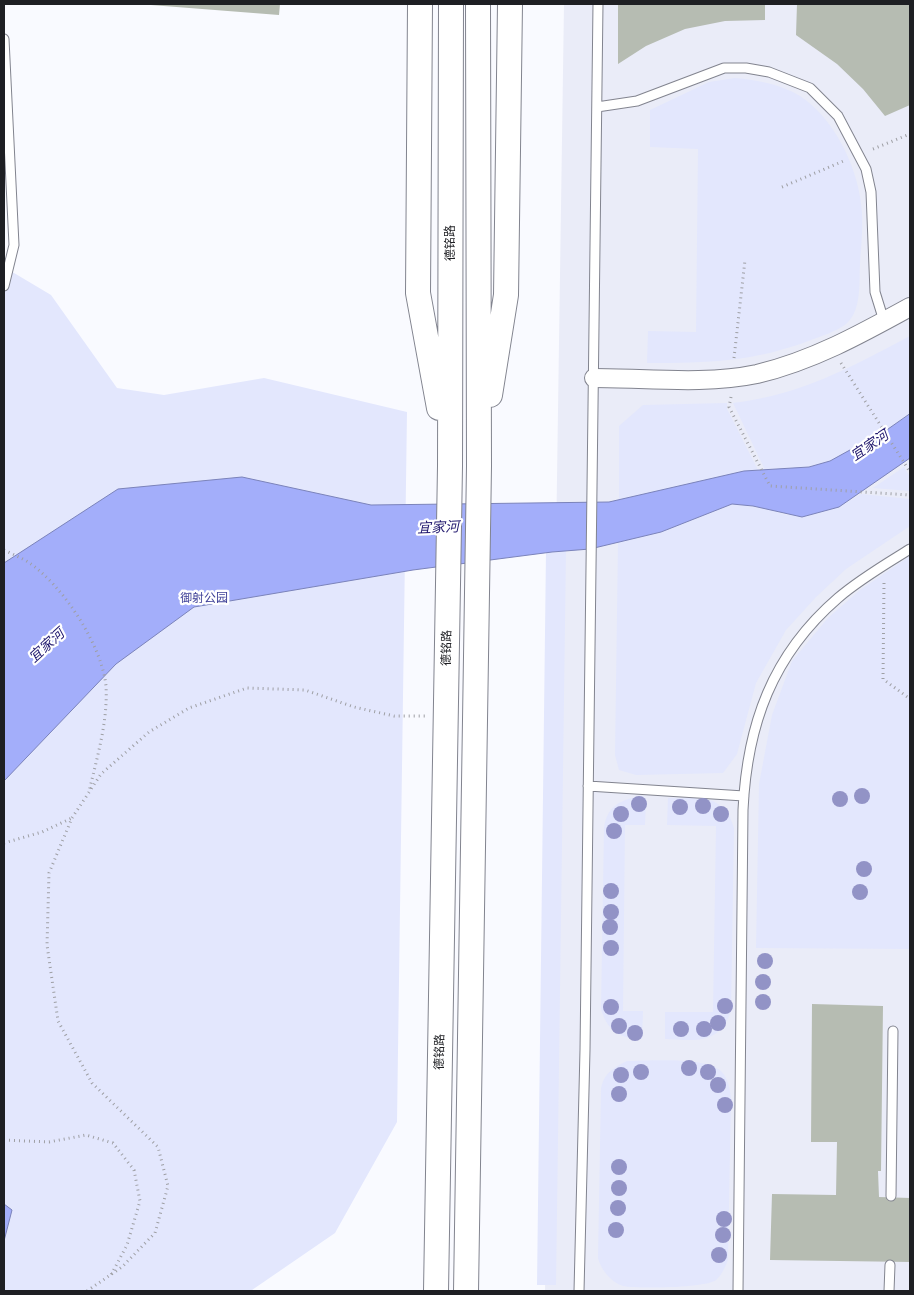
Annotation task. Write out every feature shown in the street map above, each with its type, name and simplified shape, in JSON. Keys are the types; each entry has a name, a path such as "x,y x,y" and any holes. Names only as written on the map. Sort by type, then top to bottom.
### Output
{"street":[{"path":"420,4 418,293 450,466"},
{"name":"德铭路","path":"436,1291 450,466 451,4"},
{"path":"466,1291 479,466 478,4"},
{"path":"479,466 506,295 510,4"},
{"path":"594,378 710,379 755,374 786,366 832,348 910,307"}],"lane":[{"path":"579,1291 588,786 598,4"},
{"path":"4,39 14,245 4,286"},
{"path":"597,107 637,101 724,68 746,68 769,72 810,88 838,116 866,169 871,192 875,292 884,321"},
{"path":"738,1291 744,796 749,749 763,702 786,658 805,631 827,608 884,564 910,548"},
{"path":"588,786 744,796"},
{"path":"891,1196 893,1031"},
{"path":"889,1291 890,1265"}],"path":[{"path":"744,260 730,407 770,486 910,495"},
{"path":"832,348 910,472"},
{"path":"4,550 28,562 54,585 72,607 94,646 106,685 104,732 88,794"},
{"path":"884,564 883,679 910,699"},
{"path":"88,1291 122,1267 155,1233 168,1186 158,1147 92,1083 58,1021 46,944 49,873 72,818 101,774 149,732 189,708 248,688 305,690 354,708 394,716 446,717"},
{"path":"4,842 42,832 72,818"},
{"path":"4,1140 49,1142 86,1135 113,1143 134,1170 140,1201 127,1245 110,1276"}],"shaded area":[{"path":"564,4 910,4 910,1291 545,1291"}],"green space":[{"path":"735,78 768,83 800,96 825,119 844,148 857,181 862,214 859,287 855,311 846,324 834,331 770,353 711,362 647,363 648,331 696,332 698,149 650,147 650,110 709,82"},
{"name":"御射公园","path":"4,267 51,295 117,388 164,395 264,378 407,412 397,1122 335,1233 252,1290 4,1291"},
{"path":"910,336 910,414 875,438 833,460 807,467 765,470 733,403 781,394 825,378"},
{"path":"727,403 727,409 758,470 744,471 619,500 619,426 643,405"},
{"path":"904,467 910,477 910,491 873,488"},
{"path":"861,494 910,499 910,526 846,569 816,597 786,630 756,683 737,754 723,773 636,775 619,770 615,755 618,542 661,532 732,504 768,509 786,515 839,507"},
{"path":"566,550 556,1285 537,1285 546,551"},
{"path":"910,556 910,949 756,948 759,784 772,715 792,661 828,618 860,590"},
{"path":"643,796 646,799 645,825 625,825 623,1011 643,1011 642,1039 634,1039 615,1032 607,1023 601,1009 604,828 608,814 617,804 628,799"},
{"path":"668,798 700,798 717,803 730,817 734,828 731,1011 726,1022 713,1036 696,1040 665,1039 665,1012 713,1012 716,826 667,825"},
{"path":"627,1061 691,1061 715,1067 722,1072 727,1081 731,1098 728,1260 720,1276 710,1283 671,1287 623,1286 611,1279 599,1262 601,1089 607,1075 617,1066"}],"water":[{"name":"宜家河","path":"910,414 910,458 839,507 802,517 753,506 732,504 661,532 590,549 413,570 194,607 116,664 4,781 4,563 118,489 242,477 371,505 609,502 744,471 809,467 830,461 888,429"},
{"path":"4,1204 12,1210 4,1241"}],"building":[{"path":"138,4 280,4 279,15"},
{"path":"618,4 765,4 765,20 725,21 685,29 646,46 618,64"},
{"path":"797,4 910,4 910,105 885,116 863,89 837,64 796,35"},
{"path":"812,1004 883,1006 881,1171 878,1171 879,1197 910,1198 910,1262 770,1260 772,1194 836,1195 837,1142 811,1142"}]}
